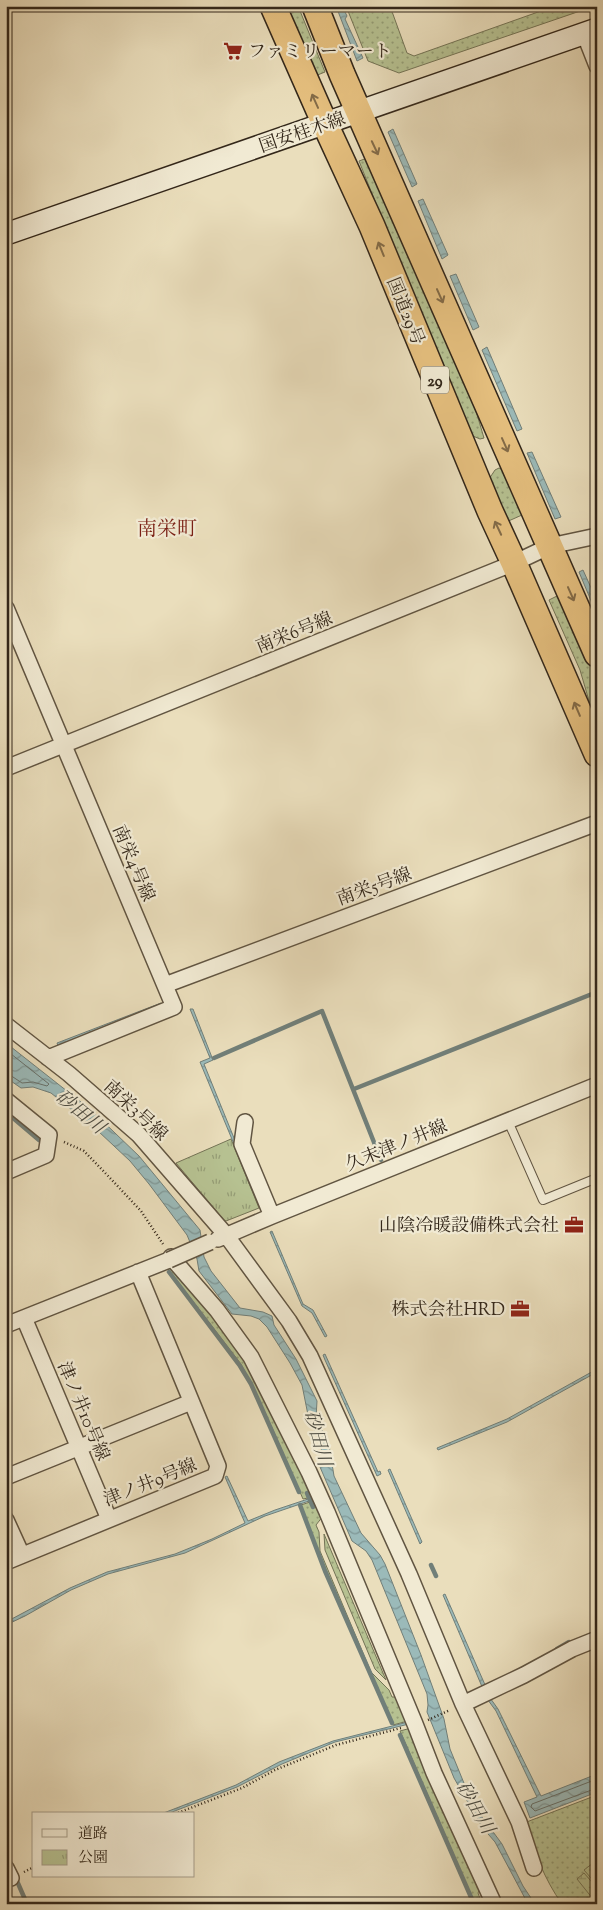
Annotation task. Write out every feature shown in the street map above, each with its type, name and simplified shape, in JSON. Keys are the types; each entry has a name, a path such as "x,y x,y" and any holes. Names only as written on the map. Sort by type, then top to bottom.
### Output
{"highway":[{"name":"国道29号","path":"273,6 372,226 486,503 597,754"},
{"name":"国道29号","path":"314,6 597,654"}],"main road":[{"name":"国安桂木線","path":"6,234 590,31"}],"street":[{"path":"590,31 597,66"},
{"name":"南栄6号線","path":"6,768 514,563 550,546 597,536"},
{"name":"南栄4号線","path":"6,608 174,1008 48,1058"},
{"name":"南栄5号線","path":"165,985 597,822"},
{"name":"南栄3号線","path":"6,1025 139,1135 226,1235 289,1321 310,1356 409,1574 463,1704 519,1822 534,1868"},
{"name":"久末津ノ井線","path":"170,1258 597,1085"},
{"path":"6,1100 49,1134 46,1155 6,1172"},
{"path":"245,1122 242,1144 272,1216"},
{"path":"6,1325 170,1258 217,1310 251,1357 327,1512 421,1722 434,1773 494,1904"},
{"name":"津ノ井9号線","path":"6,1562 214,1476 218,1466 138,1272"},
{"name":"津ノ井10号線","path":"24,1318 109,1519"},
{"path":"6,1477 192,1402"},
{"path":"6,1520 22,1555"},
{"path":"463,1704 524,1675 572,1649 597,1639"}],"lane":[{"path":"508,1121 543,1200 597,1178"}],"path":[{"path":"49,1134 84,1151 91,1158 141,1210 170,1258"},
{"path":"180,1812 242,1788 275,1770 336,1744 421,1722 463,1704"}],"green space":[{"path":"283,6 298,6 325,72 315,76"},
{"path":"346,6 390,6 407,53 414,56 555,6 585,6 586,9 399,73 368,61"},
{"path":"370,157 467,381 484,438 480,439 468,434 359,161"},
{"path":"499,468 503,470 522,515 504,523 489,479 495,470"},
{"path":"559,595 597,682 597,728 580,670 549,600"},
{"path":"231,1139 259,1208 226,1221 176,1163"},
{"path":"172,1267 181,1275 249,1362 323,1516 316,1525 319,1532 320,1551 371,1672 389,1690 392,1697 396,1697 408,1721 393,1725 318,1551 301,1505 310,1502 308,1498 303,1499 273,1430 241,1364 168,1269"},
{"path":"324,1534 386,1680 375,1669 325,1550"},
{"path":"411,1728 480,1888 478,1893 482,1904 475,1904 400,1731"},
{"path":"597,1795 597,1904 562,1904 545,1875 524,1823"},
{"path":"597,1860 597,1885 584,1870"},
{"path":"584,1873 597,1888 597,1904 577,1879"}],"water":[{"path":"336,6 342,6 347,16 345,19 363,58 357,61"},
{"path":"393,129 417,184 412,187 388,132"},
{"path":"423,199 448,255 442,259 418,201"},
{"path":"456,274 479,327 473,330 450,276"},
{"path":"487,347 522,429 517,431 482,350"},
{"path":"532,452 561,517 555,519 527,453"},
{"path":"583,570 597,601 597,615 579,572"},
{"path":"161,1003 162,1005 58,1046 57,1043"},
{"path":"190,1009 193,1009 213,1060 204,1064 262,1207 260,1207 200,1062 210,1058"},
{"name":"砂田川","path":"6,1043 91,1110 139,1156 200,1230 204,1257 211,1271 240,1308 263,1312 272,1316 274,1325 296,1359 317,1401 316,1418 329,1445 334,1476 361,1533 380,1555 385,1564 421,1655 444,1719 450,1749 466,1788 477,1810 502,1844 523,1886 535,1904 528,1904 495,1842 482,1827 454,1778 427,1712 427,1694 372,1560 366,1551 352,1541 320,1467 322,1453 320,1443 308,1415 302,1385 290,1363 267,1327 259,1319 232,1314 199,1271 197,1259 187,1235 130,1161 98,1131 51,1093 33,1087 21,1088 8,1079 6,1072"},
{"path":"272,1231 303,1304 313,1310 327,1336 325,1337 312,1313 302,1306 270,1232"},
{"path":"325,1354 378,1472 380,1471 381,1474 377,1476 325,1360 323,1355"},
{"path":"597,1369 597,1372 507,1422 438,1450 437,1448 507,1419"},
{"path":"390,1469 422,1542 420,1544 388,1470"},
{"path":"227,1476 248,1521 308,1499 309,1501 265,1516 185,1553 108,1574 71,1590 6,1625 6,1622 70,1588 107,1572 175,1554 245,1523 225,1477"},
{"path":"445,1594 486,1687 483,1689 443,1595"},
{"path":"488,1695 498,1709 541,1796 597,1774 597,1792 530,1818 524,1802 537,1797 496,1711 485,1696"},
{"path":"408,1722 409,1724 335,1742 282,1764 237,1787 172,1812 166,1812 236,1785 279,1762 333,1741"}],"waterway":[{"path":"354,1089 597,992"},
{"path":"214,1058 322,1011 381,1160"},
{"path":"6,1112 39,1140"},
{"path":"169,1272 240,1366 251,1384 299,1492"},
{"path":"307,1493 313,1507"},
{"path":"300,1505 325,1571 392,1723"},
{"path":"431,1565 436,1576"},
{"path":"557,1649 569,1642"},
{"path":"400,1735 474,1904"},
{"path":"17,1881 27,1904"}],"place":[{"name":"ファミリーマート","path":"233,51"},
{"name":"山陰冷暖設備株式会社","path":"574,1225"},
{"name":"株式会社HRD","path":"520,1309"}],"district":[{"name":"南栄町","path":"167,528"}]}
